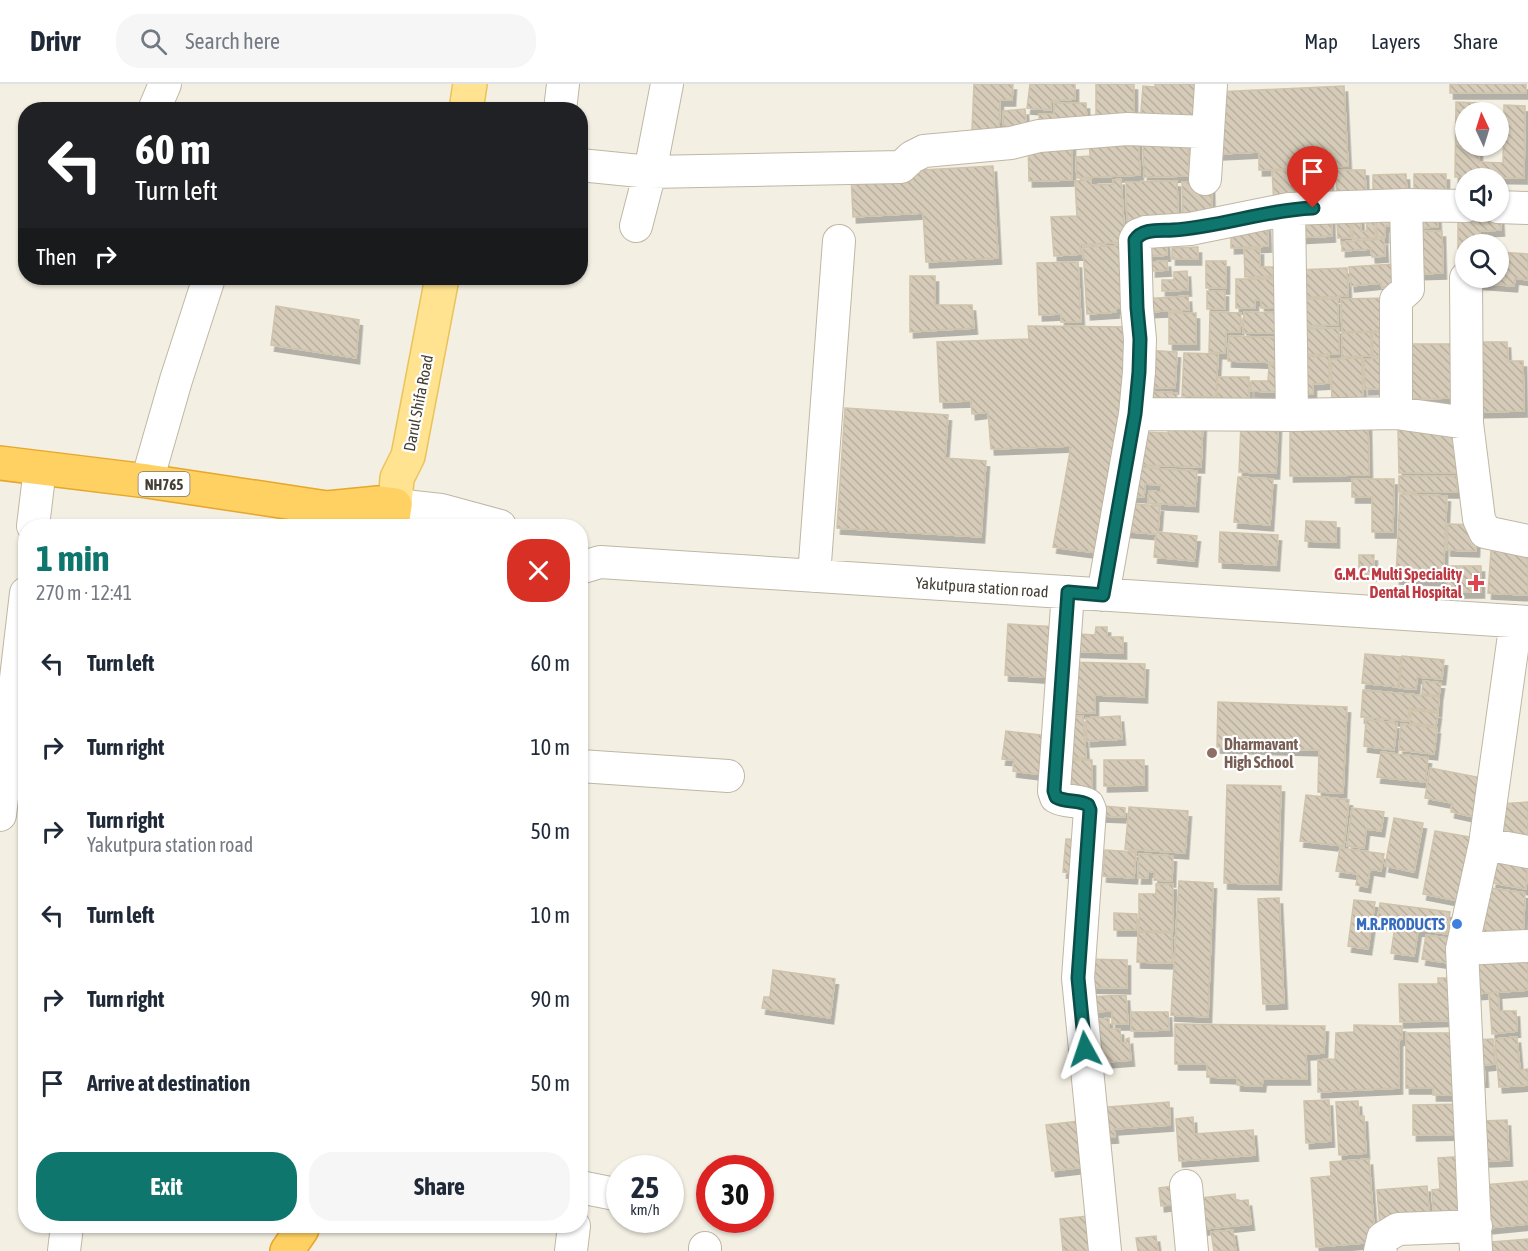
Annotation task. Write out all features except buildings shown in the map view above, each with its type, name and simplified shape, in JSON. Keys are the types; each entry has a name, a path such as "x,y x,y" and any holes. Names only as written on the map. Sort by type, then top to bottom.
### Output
{"highway":[{"name":"NH765","path":"0,463 147,481 334,517 378,503 395,503"}],"main road":[{"path":"467,102 470,84"},
{"path":"395,503 391,452 419,285"},
{"name":"Darul Shifa Road","path":"395,503 408,456 441,285"}],"street":[{"path":"157,102 165,84"},
{"path":"561,102 564,84"},
{"path":"636,226 650,172 667,84"},
{"path":"1205,180 1211,84"},
{"path":"588,166 650,172 901,167 912,157 924,152 1011,143 1039,136 1127,129 1207,132"},
{"path":"1396,413 1396,300 1408,290 1406,205"},
{"path":"1103,595 1135,414 1140,339 1135,240 1138,235 1146,232 1190,229 1289,209 1455,206"},
{"path":"1509,207 1528,208"},
{"path":"1289,209 1292,415"},
{"path":"814,576 838,241"},
{"path":"147,481 207,285"},
{"path":"1466,288 1467,423 1479,519 1485,532 1528,541"},
{"path":"1135,414 1396,413 1467,423"},
{"path":"34,519 40,468"},
{"path":"395,503 441,510 474,519"},
{"name":"Yakutpura station road","path":"588,562 1522,622"},
{"path":"1068,592 1054,791 1056,797 1061,800 1084,802 1090,810 1078,978 1105,1251"},
{"path":"1380,1251 1383,1238 1398,1229 1476,1238 1462,949 1485,844 1522,622"},
{"path":"0,815 18,661"},
{"path":"588,767 728,776"},
{"path":"1485,844 1528,852"},
{"path":"1462,949 1528,946"},
{"path":"1186,1186 1192,1251"},
{"path":"588,1189 606,1192"},
{"path":"64,1251 66,1233"},
{"path":"571,1251 573,1233"}],"place":[{"name":"G.M.C. Multi Speciality Dental Hospital","path":"1476,583"},
{"name":"Dharmavant High School","path":"1212,753"},
{"name":"M.R.PRODUCTS","path":"1457,924"}],"route":[{"path":"1085,1049 1078,978 1090,810 1084,802 1061,800 1056,797 1054,791 1068,592 1103,595 1135,414 1140,339 1135,240 1138,235 1146,232 1190,229 1289,209 1313,208"}]}
